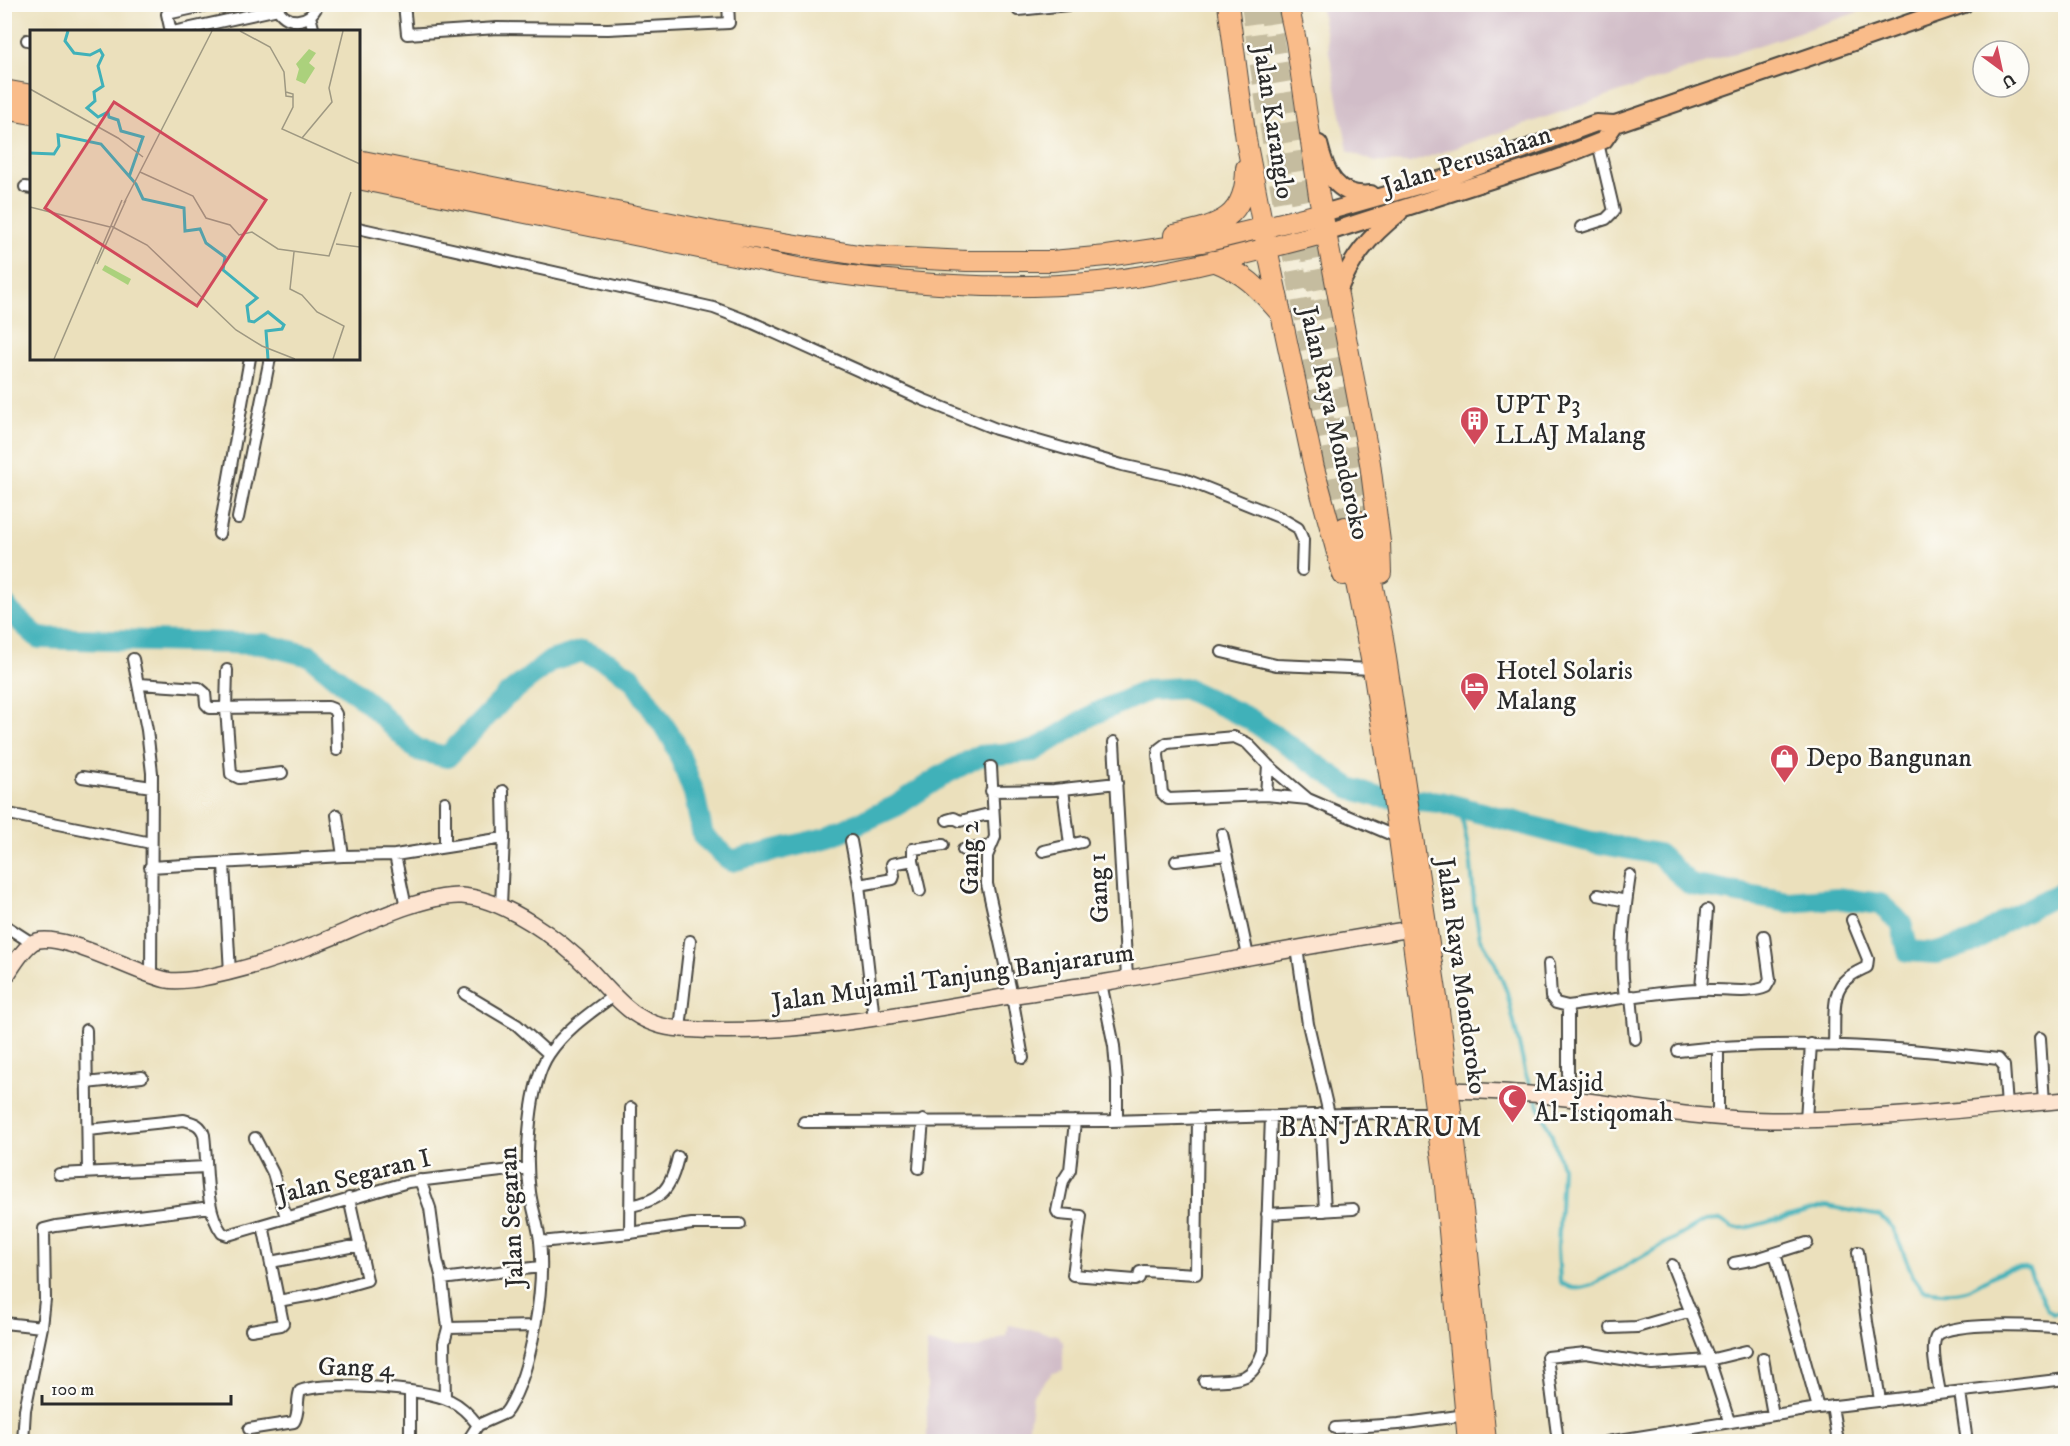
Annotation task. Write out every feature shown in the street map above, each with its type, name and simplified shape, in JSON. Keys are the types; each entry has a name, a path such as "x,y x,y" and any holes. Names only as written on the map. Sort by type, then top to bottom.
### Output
{"highway":[{"name":"Jalan Karanglo","path":"1228,4 1246,140 1267,248"},
{"name":"Jalan Karanglo","path":"1288,4 1296,40 1324,223"},
{"path":"4,90 30,95"},
{"path":"4,109 30,114"},
{"path":"808,248 839,244 867,244 946,250 1056,252 1140,243 1207,227 1227,218 1236,210 1241,200 1245,184 1246,140"},
{"path":"360,160 716,232 808,248 887,257 968,261 1052,261 1127,254 1208,241 1263,227 1324,223"},
{"path":"360,179 798,268 862,277 980,287 1100,282 1213,261 1267,248 1324,223"},
{"name":"Jalan Raya Mondoroko","path":"1324,223 1370,463 1380,542 1381,572 1368,604 1373,669 1397,771"},
{"name":"Jalan Raya Mondoroko","path":"1267,248 1323,505 1341,572 1368,604"},
{"path":"1213,261 1240,273 1281,314"},
{"name":"Jalan Raya Mondoroko","path":"1352,524 1397,771 1450,1090 1486,1442"},
{"name":"Jalan Raya Mondoroko","path":"1404,819 1400,838 1444,1175 1468,1442"}],"main road":[{"name":"Jalan Perusahaan","path":"1405,199 1449,177 1596,123 1615,124 1964,4"},
{"path":"1296,40 1324,164 1336,183 1346,192 1354,195 1405,199"},
{"name":"Jalan Perusahaan","path":"1324,223 1556,159 1604,140 1615,124"},
{"path":"1337,294 1344,275 1362,247 1405,199"}],"street":[{"path":"171,30 167,14 212,4"},
{"path":"288,19 298,21 310,16 318,6 330,4"},
{"path":"405,4 407,34 497,28 608,29 729,24 728,4"},
{"path":"1018,10 1077,4"},
{"path":"180,30 277,7 288,19 291,30"},
{"path":"310,16 314,30"},
{"path":"1581,227 1606,219 1614,211 1598,143"},
{"path":"360,228 714,308 996,429 1122,465 1184,479 1279,517 1298,528 1303,540 1302,570"},
{"path":"219,534 250,360"},
{"path":"238,518 270,360"},
{"path":"246,381 264,386"},
{"path":"1222,652 1276,665 1373,669"},
{"path":"133,659 147,730 152,787 151,976"},
{"path":"227,670 226,709 231,774 239,778 282,772"},
{"path":"139,684 199,688 205,693 206,704 210,708 328,707 336,714 337,750"},
{"path":"1308,799 1266,795 1168,799 1162,793 1158,755 1160,747 1167,743 1234,737 1247,743 1268,765 1308,799 1400,838"},
{"name":"Gang 1","path":"1114,742 1127,978"},
{"path":"1266,795 1268,765"},
{"name":"Gang 2","path":"991,767 995,837 987,856 987,884 1023,1058"},
{"path":"82,777 152,787"},
{"path":"991,791 1063,789 1117,783"},
{"path":"1063,789 1070,844"},
{"path":"501,905 504,791"},
{"path":"445,802 445,847"},
{"path":"4,813 150,843"},
{"path":"947,820 954,818 960,821 993,813"},
{"path":"337,815 343,855"},
{"path":"1222,834 1248,956"},
{"path":"150,867 343,855 395,855 504,838"},
{"path":"851,841 859,885 874,1019"},
{"path":"1043,851 1082,842"},
{"path":"920,891 913,861 913,849 943,845"},
{"path":"963,850 992,846"},
{"path":"395,855 406,908"},
{"path":"1176,861 1226,855"},
{"path":"859,885 890,881 894,877 893,864 913,861"},
{"path":"224,864 230,973"},
{"path":"1630,875 1621,954 1635,1039"},
{"path":"1598,895 1626,901"},
{"name":"Jalan Mujamil Tanjung Banjararum","path":"32,943 44,939 66,942 151,976 185,981 230,973 310,947 406,908 446,897 465,896 501,905 557,941 626,1008 647,1022 659,1027 680,1029 760,1029 874,1019 1101,983 1411,929"},
{"path":"1701,989 1707,910"},
{"path":"1834,1044 1839,987 1845,980 1869,964 1852,920"},
{"path":"4,925 32,943 4,979"},
{"path":"1549,964 1551,997 1556,1003 1568,1006 1701,989 1757,990 1766,987 1770,980 1764,936"},
{"path":"680,1029 690,941"},
{"path":"1297,948 1325,1114 1326,1211"},
{"path":"1101,983 1114,1046 1117,1121"},
{"path":"465,994 517,1025 549,1054"},
{"name":"Jalan Segaran","path":"478,1425 505,1413 511,1405 525,1370 534,1326 539,1292 540,1242 530,1191 528,1148 536,1089 543,1065 569,1029 613,996"},
{"path":"1568,1006 1568,1098"},
{"path":"86,1030 88,1172"},
{"path":"2040,1038 2044,1102"},
{"path":"1806,1119 1811,1044"},
{"path":"1678,1050 1834,1044 1998,1059 2003,1063 2007,1106"},
{"path":"1718,1047 1718,1118"},
{"path":"86,1083 142,1077"},
{"path":"1450,1090 1568,1098 1718,1118 1806,1119 1897,1116 2066,1100"},
{"path":"630,1233 632,1108"},
{"path":"804,1122 1117,1121 1436,1113"},
{"path":"1204,1381 1239,1379 1248,1376 1260,1360 1264,1341 1271,1116"},
{"path":"1075,1121 1070,1170 1063,1181 1057,1211 1059,1214 1081,1216 1073,1275 1135,1280 1139,1278 1140,1272 1144,1271 1196,1278 1198,1118"},
{"path":"23,1442 25,1410 42,1327 45,1300 44,1229 211,1207 204,1136 201,1128 195,1123 184,1120 88,1130"},
{"path":"919,1168 923,1120"},
{"path":"255,1138 273,1173 286,1217"},
{"path":"630,1206 646,1203 657,1198 666,1190 672,1181 678,1157"},
{"path":"59,1174 207,1167"},
{"name":"Jalan Segaran I","path":"211,1207 222,1233 232,1234 349,1198 420,1180 528,1168"},
{"path":"420,1180 430,1208 448,1328 444,1344 445,1398"},
{"path":"278,1301 365,1282 367,1277 349,1198"},
{"path":"1267,1214 1353,1209"},
{"path":"540,1242 692,1224 740,1224"},
{"path":"251,1330 282,1324 263,1225"},
{"path":"1734,1263 1807,1243"},
{"path":"276,1261 360,1245"},
{"path":"1858,1252 1880,1400"},
{"path":"1775,1253 1818,1408"},
{"path":"1672,1265 1709,1360 1729,1421"},
{"path":"442,1279 540,1267"},
{"path":"1611,1328 1637,1327 1690,1311"},
{"path":"4,1323 42,1327"},
{"path":"1940,1394 1934,1347 1936,1337 1942,1332 1965,1326 2031,1325 2066,1328"},
{"path":"448,1328 534,1326"},
{"path":"1558,1442 1547,1357 1586,1353 1652,1364 1709,1360 1746,1351"},
{"path":"1762,1358 1773,1415"},
{"path":"1610,1441 1832,1406 2066,1379"},
{"name":"Gang 4","path":"249,1429 294,1422 300,1391 310,1387 351,1386 445,1398 460,1406 478,1425"},
{"path":"410,1392 411,1442"},
{"path":"1960,1392 1967,1442"},
{"path":"1832,1406 1838,1442"},
{"path":"1335,1428 1399,1424 1466,1415"},
{"path":"467,1442 478,1425"}],"shaded area":[{"path":"1320,4 1879,5 1410,163 1375,162 1348,151"},
{"path":"1009,1325 1057,1335 1063,1342 1063,1370 1053,1373 1033,1394 1027,1441 927,1441 927,1343 959,1349 980,1347 1006,1336"}],"waterway":[{"path":"4,604 39,638 263,644 310,656 372,706 417,750 447,757 505,697 551,661 582,651 608,662 632,678 674,741 694,793 703,836 731,861 826,838 896,806 943,775 979,756 1034,751 1094,714 1149,690 1184,688 1250,719 1350,788 1376,796 1440,802 1587,841 1658,854 1691,885 1789,902 1837,898 1880,904 1901,923 1908,951 1936,953 1974,942 2006,920 2066,890"},
{"path":"1460,807 1471,864 1480,937 1494,961 1507,992 1526,1075 1532,1089"},
{"path":"1536,1099 1551,1133 1562,1167 1558,1248 1560,1282 1569,1287 1579,1288 1592,1285 1705,1221 1719,1220 1733,1228 1746,1228 1826,1206 1880,1216 1893,1228 1913,1276 1923,1290 1939,1292 1965,1290 2006,1270 2022,1267 2029,1270 2046,1308 2053,1314 2066,1311"}],"tunnel":[{"path":"1251,4 1283,201 1345,527"},
{"path":"1268,4 1299,194 1360,521"}],"place":[{"name":"UPT P3 LLAJ Malang","path":"1474,446"},
{"name":"Hotel Solaris Malang","path":"1475,712"},
{"name":"Depo Bangunan","path":"1785,784"},
{"name":"Masjid Al-Istiqomah","path":"1513,1124"}],"district":[{"name":"BANJARARUM","path":"1381,1127"}]}
